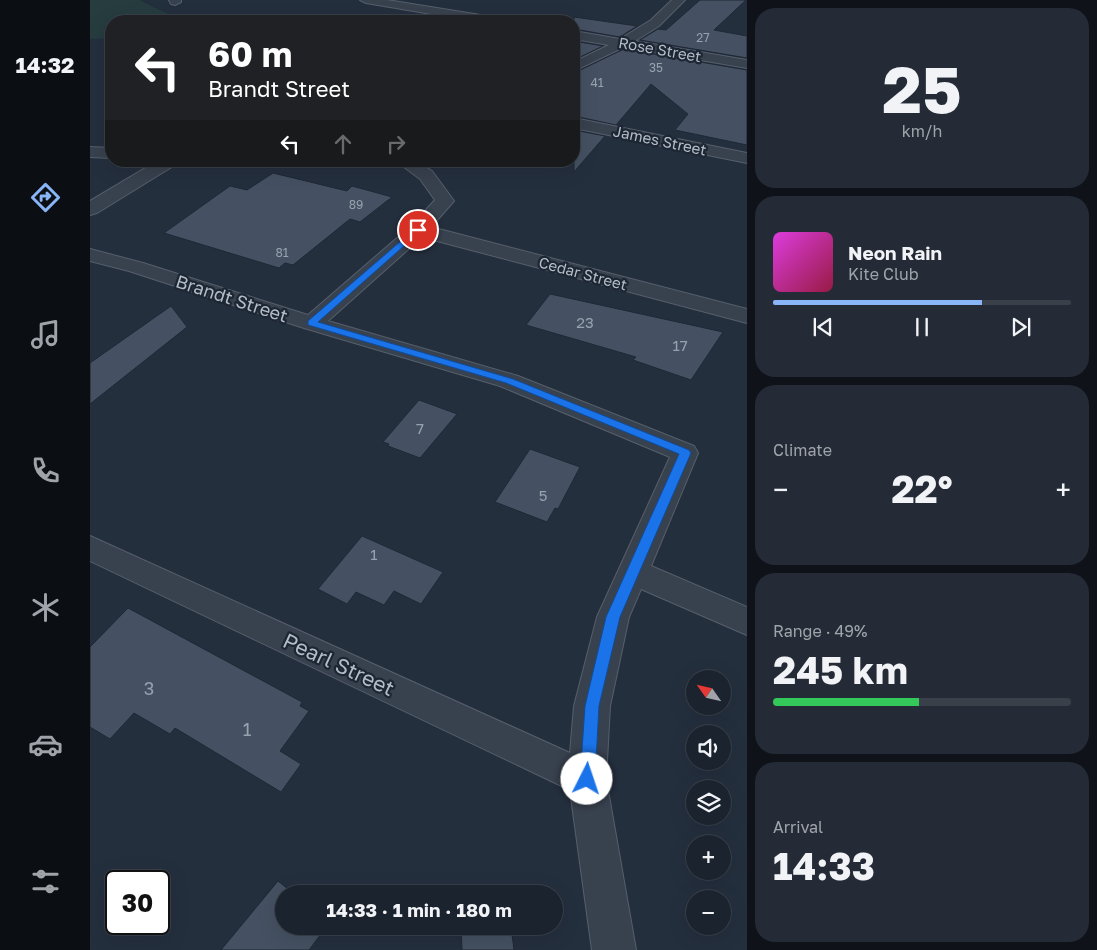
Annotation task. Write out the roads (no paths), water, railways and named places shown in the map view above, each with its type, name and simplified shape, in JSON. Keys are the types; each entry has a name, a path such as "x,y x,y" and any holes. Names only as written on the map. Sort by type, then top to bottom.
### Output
{"street":[{"path":"366,0 457,15"},
{"path":"580,64 623,43 655,23 679,0"},
{"name":"Rose Street","path":"580,36 747,64"},
{"name":"James Street","path":"580,124 747,158"},
{"path":"90,152 105,152"},
{"path":"90,209 159,167"},
{"path":"312,323 418,230 445,201 426,175 413,167"},
{"name":"Cedar Street","path":"418,230 747,316"},
{"name":"Brandt Street","path":"90,255 136,267 312,323 509,381 685,453 633,572"},
{"name":"Pearl Street","path":"90,548 587,779"},
{"path":"614,950 587,779 592,706 613,617 633,572 747,621"}]}
